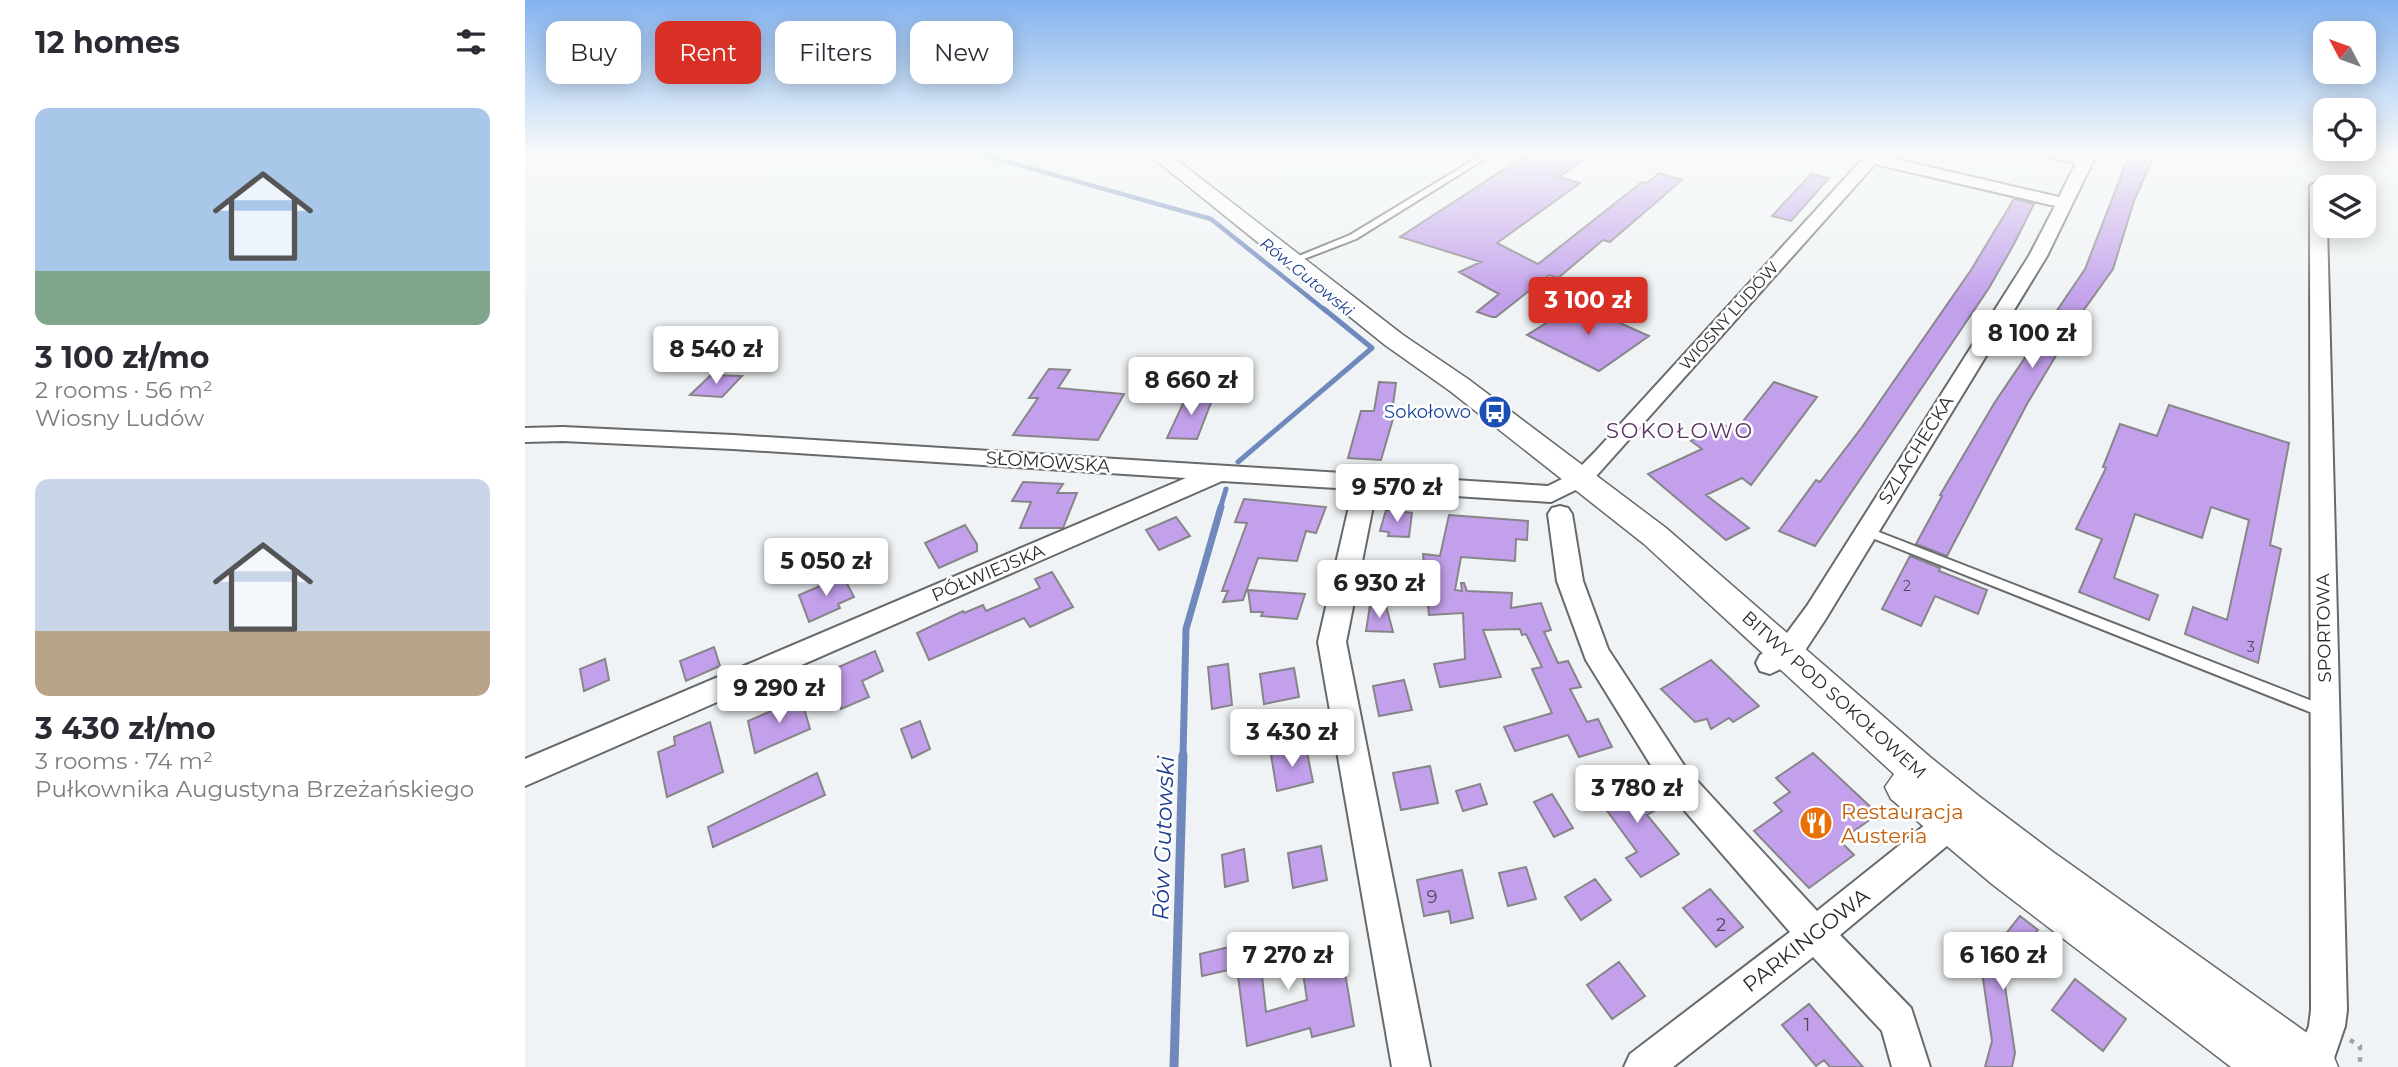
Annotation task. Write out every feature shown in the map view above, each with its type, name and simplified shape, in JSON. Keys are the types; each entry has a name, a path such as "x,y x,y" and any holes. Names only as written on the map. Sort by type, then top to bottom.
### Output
{"street":[{"name":"BITWY POD SOKOŁOWEM","path":"1220,203 1394,340 1446,391 1570,493 1779,658 1958,818 2070,890 2302,1067"},
{"name":"WIOSNY LUDÓW","path":"1570,493 1831,203"},
{"name":"SZLACHECKA","path":"1779,658 1866,531 2038,256 2064,203"},
{"name":"SPORTOWA","path":"2302,1067 2327,1026 2329,1010 2319,238"},
{"name":"SŁOMOWSKA","path":"525,435 563,434 733,442 1551,494 1570,493"},
{"name":"PÓŁWIEJSKA","path":"525,773 1221,473"},
{"path":"1366,481 1332,642 1411,1067"},
{"path":"1570,493 1570,581 1596,652 1675,779 1898,1021 1911,1067"},
{"name":"PARKINGOWA","path":"1643,1067 1815,934 1958,818"}],"lane":[{"path":"1293,260 1353,237 1409,203"},
{"path":"1866,531 2325,712"}],"building":[{"path":"1453,203 1553,203 1497,243 1538,264 1616,203 1656,203 1610,242 1603,240 1558,278 1549,275 1496,317 1477,312 1499,294 1459,272 1481,262 1400,237"},
{"path":"1784,203 1807,203 1791,221 1772,216"},
{"path":"2012,203 2034,204 1989,288 1815,546 1779,531 1816,480 1820,482 1862,427 1971,270"},
{"path":"2111,203 2133,203 2113,269 2081,314 2084,315 2063,351 2060,349 2027,404 1947,556 1916,544 1942,496 1940,495 1995,402 2085,269"},
{"path":"1576,305 1649,336 1599,371 1527,335"},
{"path":"1049,369 1070,370 1058,388 1124,394 1098,440 1013,435 1038,398 1029,398"},
{"path":"711,375 742,376 722,397 690,395"},
{"path":"1379,382 1396,383 1392,412 1395,412 1381,460 1348,458 1361,411 1374,411"},
{"path":"1774,382 1817,397 1751,485 1742,478 1706,495 1749,528 1726,540 1648,474 1702,449 1691,441 1723,425 1736,430"},
{"path":"1188,393 1214,395 1197,439 1167,438"},
{"path":"2169,405 2289,443 2270,545 2281,549 2258,663 2185,634 2193,607 2227,620 2249,520 2211,507 2202,538 2135,514 2114,578 2158,595 2149,620 2079,592 2102,539 2076,529 2106,468 2103,467 2120,424 2157,436"},
{"path":"1023,482 1063,484 1057,493 1077,493 1063,528 1020,528 1031,502 1012,501"},
{"path":"1244,499 1326,507 1316,533 1306,531 1297,561 1258,558 1243,600 1223,602 1228,591 1222,591 1247,523 1235,522"},
{"path":"1386,510 1412,513 1409,537 1388,536 1389,532 1380,531"},
{"path":"1449,515 1528,521 1527,540 1516,539 1515,561 1461,557 1455,590 1462,591 1461,583 1464,583 1467,591 1512,593 1511,608 1541,603 1551,630 1544,632 1558,663 1568,661 1581,687 1570,689 1587,722 1598,719 1612,747 1579,757 1568,735 1515,751 1504,727 1552,713 1532,669 1542,667 1526,634 1522,635 1520,629 1483,630 1501,677 1440,687 1434,664 1465,659 1463,613 1429,615 1423,554 1440,556"},
{"path":"1176,517 1190,536 1159,550 1146,530"},
{"path":"965,525 977,544 977,551 939,568 925,543"},
{"path":"1910,556 1987,590 1978,614 1935,596 1921,626 1882,609"},
{"path":"1052,572 1073,607 1030,627 1024,618 929,660 917,633 963,611 964,613 983,605 986,611 1040,588 1035,579"},
{"path":"843,576 854,597 838,604 840,608 809,622 799,595"},
{"path":"1248,590 1305,594 1297,619 1261,616 1263,612 1251,612"},
{"path":"1370,605 1386,606 1393,632 1366,631"},
{"path":"714,647 720,666 686,681 680,661"},
{"path":"875,651 883,671 862,681 869,697 841,709 827,672"},
{"path":"605,659 609,680 584,691 580,669"},
{"path":"1711,660 1759,706 1733,722 1729,718 1711,729 1707,719 1695,722 1661,689"},
{"path":"1228,664 1232,705 1212,709 1208,667"},
{"path":"1294,668 1299,697 1264,704 1260,674"},
{"path":"1404,680 1412,710 1379,716 1373,686"},
{"path":"801,698 810,729 755,753 748,721"},
{"path":"920,721 930,749 912,758 901,729"},
{"path":"710,722 723,772 667,797 658,752 675,745 674,737"},
{"path":"1306,747 1313,782 1277,791 1271,755"},
{"name":"Restauracja Austeria","path":"1813,753 1878,814 1840,841 1854,855 1809,888 1754,831 1782,811 1774,803 1790,792 1776,778"},
{"path":"1430,766 1438,803 1401,810 1393,773"},
{"path":"817,773 825,795 713,847 708,827"},
{"path":"1628,773 1656,810 1647,815 1679,854 1641,877 1626,858 1637,852 1597,797 1611,791 1606,784"},
{"path":"1480,784 1487,804 1463,811 1456,791"},
{"path":"1552,794 1573,828 1554,837 1534,802"},
{"path":"1321,846 1327,880 1293,888 1288,853"},
{"path":"1244,849 1248,881 1225,887 1222,855"},
{"path":"1526,867 1536,899 1508,906 1499,873"},
{"path":"1462,870 1473,918 1451,923 1449,911 1424,916 1417,880"},
{"path":"1595,879 1611,900 1581,920 1565,897"},
{"path":"1710,889 1743,927 1716,947 1683,908"},
{"path":"2020,916 2038,930 2003,973 2015,1053 2012,1067 1985,1067 1992,1041 1981,965"},
{"path":"1258,940 1266,1012 1307,1000 1300,952 1340,943 1354,1026 1312,1037 1310,1028 1247,1046 1237,968 1202,976 1200,954"},
{"path":"1619,962 1645,996 1612,1019 1587,985"},
{"path":"2075,979 2126,1019 2103,1051 2052,1010"},
{"path":"1809,1004 1863,1067 1830,1067 1824,1060 1816,1066 1782,1025"}],"waterway":[{"name":"Rów Gutowski","path":"1153,203 1211,219 1326,311"},
{"name":"Rów Gutowski","path":"1238,462 1372,348 1324,309"},
{"name":"Rów Gutowski","path":"1220,509 1226,489"},
{"name":"Rów Gutowski","path":"1183,757 1186,629 1221,507"},
{"name":"Rów Gutowski","path":"1174,1067 1183,755"}],"place":[{"name":"Sokołowo","path":"1495,412"},
{"name":"Restauracja Austeria","path":"1816,823"}],"district":[{"name":"SOKOŁOWO","path":"1680,430"}]}
